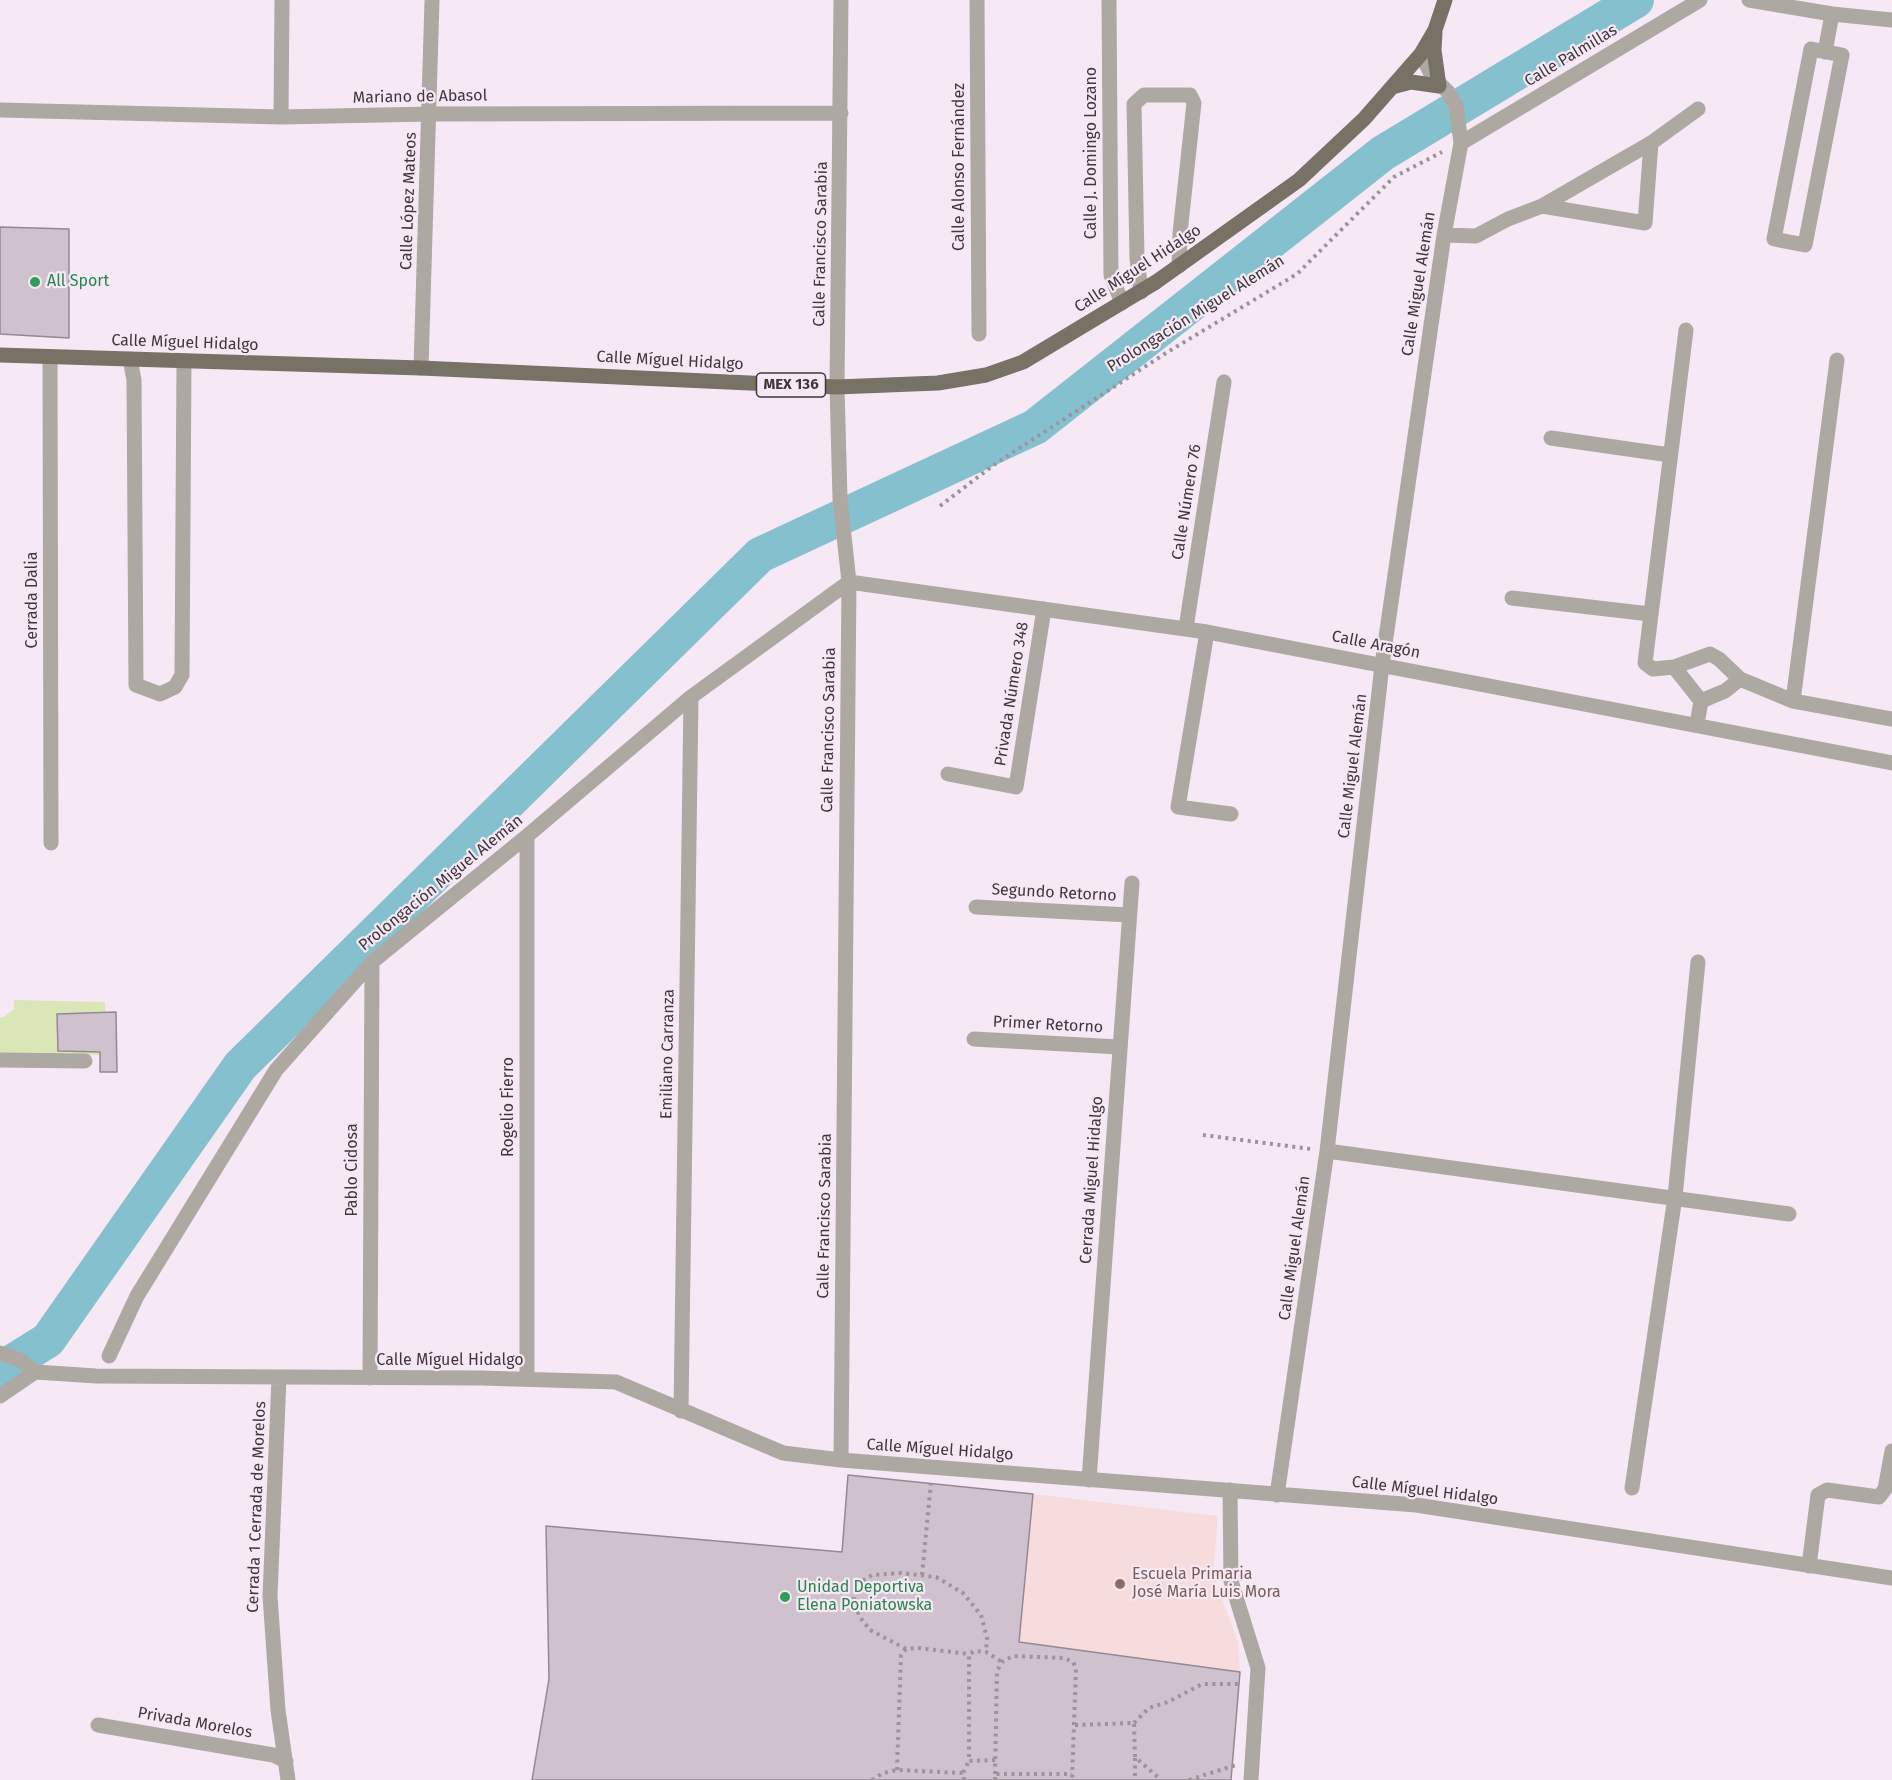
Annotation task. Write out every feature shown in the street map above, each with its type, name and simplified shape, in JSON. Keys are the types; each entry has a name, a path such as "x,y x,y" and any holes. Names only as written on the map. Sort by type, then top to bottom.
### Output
{"main road":[{"name":"Calle Míguel Hidalgo","path":"0,355 421,368 837,387 938,383 986,375 1023,362 1140,292 1299,180 1364,119 1420,54 1435,30 1447,3"},
{"path":"1392,87 1411,82 1444,89 1434,50 1435,30"}],"street":[{"path":"280,117 282,0"},
{"name":"Calle López Mateos","path":"421,368 431,114 432,0"},
{"name":"Calle Francisco Sarabia","path":"841,0 837,387 840,499 849,582 841,1460"},
{"name":"Calle Alonso Fernández","path":"977,0 978,334"},
{"name":"Calle J. Domingo Lozano","path":"1109,0 1111,275 1122,303"},
{"name":"Calle Palmillas","path":"1461,143 1700,0"},
{"path":"1749,0 1832,14 1892,20"},
{"path":"1825,52 1832,14"},
{"path":"1811,49 1825,52 1842,55 1805,245 1774,239 1811,49"},
{"name":"Calle Miguel Alemán","path":"1277,1495 1327,1151 1382,665 1444,236 1461,143 1460,122 1456,106 1420,54"},
{"path":"1140,292 1137,258 1134,104 1143,95 1190,95 1194,103 1180,233 1179,266"},
{"path":"1444,236 1476,236 1508,219 1542,206 1652,143 1698,109"},
{"name":"Mariano de Abasol","path":"0,110 280,117 431,114 841,113"},
{"path":"1542,206 1645,223 1652,143"},
{"path":"1686,330 1650,614 1646,663 1653,669 1674,667 1710,654 1719,659 1740,679 1793,701 1892,719"},
{"name":"Cerrada Dalia","path":"50,357 51,843"},
{"path":"130,359 134,380 136,684 160,694 175,687 182,675 184,361"},
{"path":"1793,701 1837,360"},
{"name":"Calle Número 76","path":"1185,628 1224,381"},
{"path":"1551,438 1670,455"},
{"name":"Calle Aragón","path":"849,582 1185,628 1892,763"},
{"name":"Prolongación Miguel Alemán","path":"109,1356 137,1296 276,1070 372,962 527,836 691,697 849,582"},
{"path":"1512,598 1650,614"},
{"name":"Privada Número 348","path":"948,774 1016,787 1044,609"},
{"path":"1207,632 1178,807 1231,814"},
{"path":"1674,667 1701,701 1697,724"},
{"path":"1701,701 1725,691 1740,679"},
{"name":"Emiliano Carranza","path":"681,1411 691,697"},
{"name":"Rogelio Fierro","path":"527,836 527,1379"},
{"name":"Cerrada Miguel Hidalgo","path":"1089,1480 1132,884"},
{"name":"Segundo Retorno","path":"976,907 1129,915"},
{"name":"Pablo Cidosa","path":"370,1378 372,962"},
{"path":"1632,1488 1675,1197 1698,962"},
{"name":"Primer Retorno","path":"974,1039 1119,1047"},
{"path":"0,1060 85,1061"},
{"path":"1327,1151 1789,1214"},
{"path":"0,1396 35,1372 9,1356"},
{"name":"Calle Míguel Hidalgo","path":"35,1372 96,1376 527,1379 616,1382 783,1453 841,1460 1416,1505 1892,1578"},
{"name":"Cerrada 1 Cerrada de Morelos","path":"279,1378 270,1596 278,1710 288,1780"},
{"path":"1809,1566 1818,1495 1827,1490 1878,1497 1885,1489 1892,1451"},
{"path":"1230,1490 1231,1581 1258,1668 1251,1780"},
{"name":"Privada Morelos","path":"98,1725 273,1755 286,1761"}],"path":[{"name":"Prolongación Miguel Alemán","path":"940,506 994,464 1166,353 1297,274 1394,177 1461,143"},
{"path":"1203,1135 1327,1151"},
{"path":"922,1575 932,1467"},
{"path":"986,1652 987,1638 981,1615 963,1593 936,1577 901,1573 872,1575 859,1583 854,1598 859,1616 870,1630 906,1649 969,1654 975,1651 986,1652 1002,1662"},
{"path":"897,1770 901,1655 906,1649"},
{"path":"964,1780 963,1773 969,1761 969,1654"},
{"path":"995,1780 998,1671 1002,1662 1013,1656 1035,1656 1064,1658 1073,1662 1076,1668 1072,1780"},
{"path":"1075,1725 1134,1723 1149,1708 1168,1702 1202,1684 1257,1686"},
{"path":"1134,1723 1135,1780"},
{"path":"1135,1757 1161,1780"},
{"path":"1189,1780 1252,1759"},
{"path":"969,1761 996,1760"},
{"path":"872,1780 883,1773 897,1770 963,1773"},
{"path":"996,1774 1072,1774"}],"shaded area":[{"name":"Escuela Primaria José María Luis Mora","path":"1033,1494 1218,1516 1213,1574 1238,1642 1240,1672 1019,1642"}],"green space":[{"path":"14,1000 105,1002 107,1055 0,1054 0,1017 4,1017 14,1009"}],"building":[{"name":"All Sport","path":"0,227 69,229 69,338 0,334"},
{"path":"116,1012 117,1072 100,1072 100,1052 58,1051 57,1014"},
{"name":"Unidad Deportiva Elena Poniatowska","path":"848,1475 1033,1494 1019,1642 1240,1672 1231,1780 532,1780 549,1679 546,1526 842,1552"}],"waterway":[{"path":"0,1370 48,1340 240,1066 760,555 1035,427 1383,153 1636,0"}],"place":[{"name":"All Sport","path":"35,282"},
{"name":"Escuela Primaria José María Luis Mora","path":"1120,1584"},
{"name":"Unidad Deportiva Elena Poniatowska","path":"785,1597"}]}
